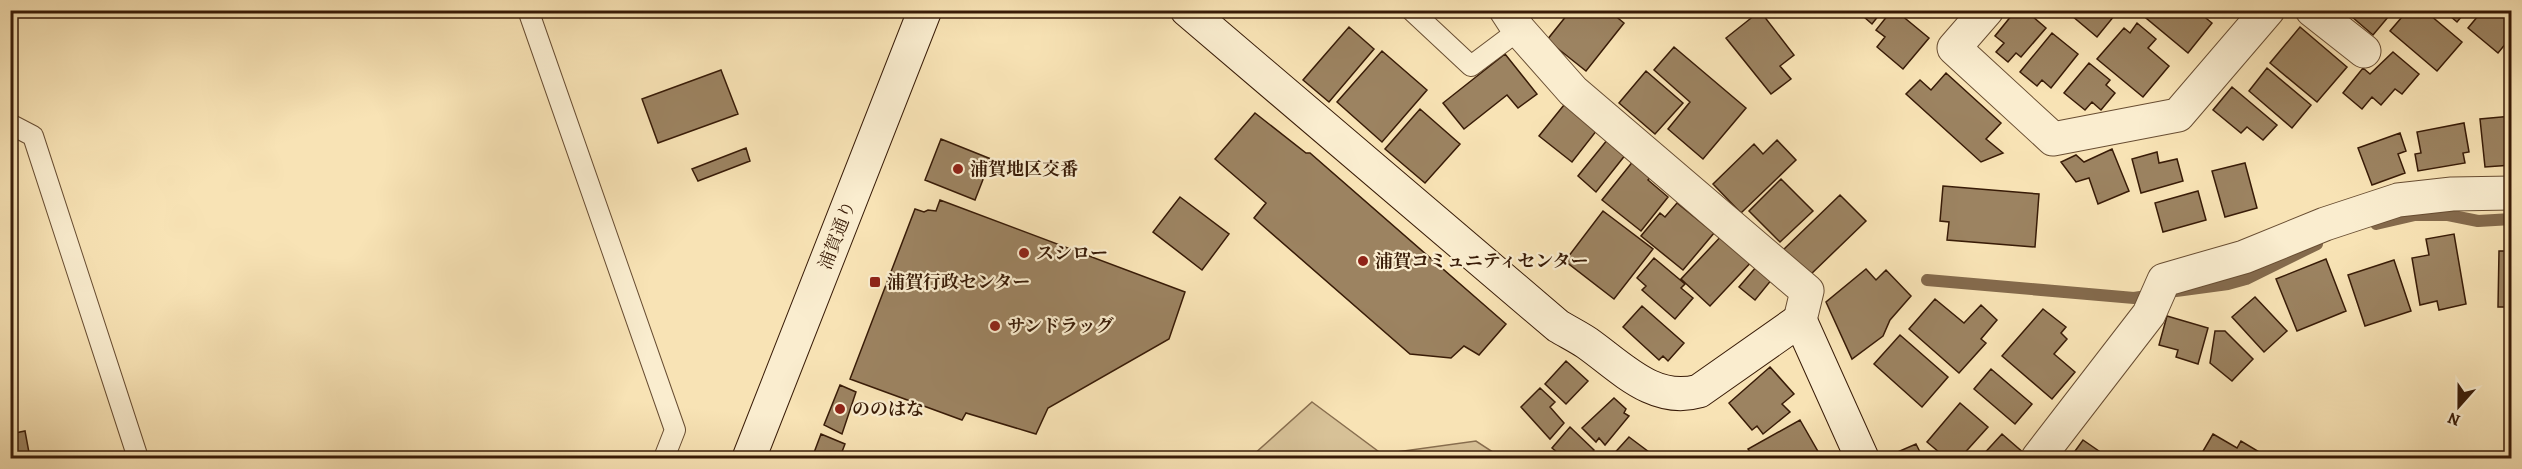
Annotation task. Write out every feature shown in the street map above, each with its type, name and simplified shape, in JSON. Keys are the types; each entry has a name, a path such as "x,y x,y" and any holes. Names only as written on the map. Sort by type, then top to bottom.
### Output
{"street":[{"name":"浦賀通り","path":"749,459 925,10"},
{"path":"1187,10 1558,326 1585,341 1653,389 1684,395 1699,391 1800,320"},
{"path":"1987,10 1954,48 2054,138 2178,115 2268,10"},
{"path":"2312,10 2364,51"},
{"path":"1513,20 1573,91 1807,291 1800,320 1862,459"},
{"path":"2038,459 2156,299 2164,280 2244,257 2325,224 2398,200 2452,194 2511,193"}],"lane":[{"path":"528,10 675,430 664,459"},
{"path":"1411,10 1471,66 1513,20"},
{"path":"10,124 33,136 138,459"}],"shaded area":[{"path":"1312,402 1382,454 1476,441 1502,458 1254,458 1253,455"}],"building":[{"path":"1571,10 1608,10 1624,23 1586,71 1547,40"},
{"path":"1856,10 1883,10 1872,24"},
{"path":"1892,10 1895,10 1929,38 1903,69 1877,47 1885,37 1876,30"},
{"path":"2016,10 2025,10 2046,28 2021,57 2016,53 2008,62 1996,52 2004,43 1995,36"},
{"path":"2065,10 2119,10 2097,37"},
{"path":"2142,10 2196,10 2212,23 2188,53 2140,13"},
{"path":"2344,10 2394,10 2373,35"},
{"path":"2408,10 2424,10 2462,42 2437,71 2390,31"},
{"path":"2443,10 2467,10 2457,22"},
{"path":"2483,10 2512,10 2512,46 2507,42 2498,53 2468,28"},
{"path":"1760,11 1794,55 1780,66 1791,79 1771,94 1726,38"},
{"path":"2137,23 2156,39 2148,48 2169,66 2143,97 2097,59 2124,28 2130,33"},
{"path":"1349,27 1374,49 1329,102 1303,80"},
{"path":"2300,27 2347,67 2317,102 2270,63"},
{"path":"2052,33 2078,54 2051,88 2042,80 2037,86 2020,72"},
{"path":"1674,47 1746,108 1703,159 1668,129 1690,102 1654,70"},
{"path":"1382,51 1427,90 1382,142 1337,102"},
{"path":"2393,52 2419,74 2402,94 2395,89 2381,105 2372,97 2362,109 2343,93 2363,68 2370,74"},
{"path":"1505,54 1537,94 1518,108 1507,95 1464,129 1443,103"},
{"path":"2089,63 2110,80 2106,85 2115,93 2101,110 2092,102 2085,110 2064,93"},
{"path":"2267,68 2311,105 2292,128 2249,91"},
{"path":"721,70 738,114 658,143 642,99"},
{"path":"1646,71 1683,103 1655,134 1619,103"},
{"path":"1946,73 2001,123 1986,139 2003,153 1981,162 1906,94 1920,80 1931,90"},
{"path":"2232,87 2277,125 2263,140 2247,127 2241,133 2213,110"},
{"path":"1568,100 1601,125 1572,162 1539,136"},
{"path":"1420,109 1460,144 1425,183 1385,149"},
{"path":"1255,113 1306,153 1310,153 1506,324 1479,355 1464,346 1451,358 1410,354 1254,218 1266,203 1215,159"},
{"path":"2512,116 2512,165 2485,167 2480,119"},
{"path":"2464,123 2469,152 2463,153 2465,163 2418,171 2415,154 2421,153 2417,132"},
{"path":"2400,133 2406,151 2398,154 2405,173 2372,185 2358,148"},
{"path":"1612,134 1630,149 1596,192 1578,176"},
{"name":"浦賀地区交番","path":"941,139 991,159 975,200 925,180"},
{"path":"1777,140 1796,160 1741,213 1713,184 1754,144 1763,154"},
{"path":"746,148 750,161 698,181 692,169"},
{"path":"2112,149 2129,191 2098,204 2089,178 2076,182 2061,162 2076,155 2084,162"},
{"path":"2157,152 2159,163 2177,159 2183,181 2141,193 2132,159"},
{"path":"1634,160 1653,174 1648,180 1668,197 1641,231 1602,200"},
{"path":"2245,163 2257,208 2225,217 2212,171"},
{"path":"1781,179 1813,211 1780,242 1749,211"},
{"path":"1943,186 2039,194 2035,247 1947,240 1949,222 1940,221"},
{"path":"2198,191 2206,220 2163,232 2155,203"},
{"path":"1840,195 1866,221 1808,277 1782,251"},
{"path":"1180,197 1229,234 1202,270 1153,232"},
{"path":"940,200 1185,292 1169,339 1048,408 1036,434 966,413 962,420 850,379 915,209 924,212 936,211"},
{"path":"1677,203 1714,233 1683,270 1641,236 1660,213 1665,217"},
{"path":"1603,211 1653,249 1614,299 1565,261"},
{"path":"1725,232 1755,258 1710,306 1681,279"},
{"path":"2454,234 2466,304 2439,310 2437,301 2420,305 2412,258 2429,255 2426,239"},
{"path":"2499,251 2512,251 2512,307 2498,307"},
{"path":"1654,258 1685,284 1681,288 1693,298 1675,319 1642,290 1646,286 1637,278"},
{"path":"2326,259 2346,311 2297,331 2276,279"},
{"path":"2394,260 2411,311 2365,326 2348,275"},
{"path":"1757,266 1773,278 1755,300 1739,287"},
{"path":"1866,269 1876,280 1886,270 1911,296 1890,320 1883,336 1852,359 1826,302"},
{"path":"2255,297 2287,331 2264,352 2232,317"},
{"path":"1935,299 1964,323 1981,305 1997,320 1981,339 1986,343 1959,373 1909,329"},
{"path":"1642,306 1684,343 1668,361 1663,356 1659,360 1623,327"},
{"path":"2043,309 2066,327 2061,333 2067,339 2054,354 2075,372 2052,399 2002,356"},
{"path":"2167,316 2208,328 2198,364 2176,357 2178,350 2159,345"},
{"path":"2215,331 2225,331 2253,359 2232,381 2210,363"},
{"path":"1900,335 1948,377 1922,407 1874,364"},
{"path":"1566,361 1588,381 1566,404 1545,384"},
{"path":"10,362 17,404 10,405"},
{"path":"1770,367 1794,394 1782,404 1790,412 1763,434 1757,426 1752,430 1729,403"},
{"path":"1991,369 2032,404 2015,424 1974,389"},
{"path":"840,385 856,392 842,434 824,425"},
{"path":"1540,388 1555,402 1550,407 1564,423 1550,439 1521,407"},
{"path":"1614,398 1626,409 1624,413 1629,416 1605,445 1599,438 1596,442 1582,428"},
{"path":"1960,403 1988,427 1960,458 1946,458 1927,442"},
{"path":"1800,420 1820,455 1814,458 1754,458 1748,449"},
{"path":"1570,427 1594,450 1587,458 1564,458 1552,448"},
{"path":"25,431 30,458 10,458 10,434"},
{"path":"821,434 845,444 840,457 844,458 812,458"},
{"path":"2002,434 2026,455 2022,458 1980,458"},
{"path":"2213,434 2237,448 2241,441 2266,456 2265,458 2199,458"},
{"path":"1629,437 1657,458 1610,458"},
{"path":"2083,440 2109,458 2070,458"},
{"path":"1916,444 1921,454 1910,458 1898,458 1895,453"}],"waterway":[{"path":"2376,224 2415,215 2448,215 2478,221 2512,219"},
{"path":"2176,291 2228,284 2246,279 2317,244"},
{"path":"1927,280 2134,298 2153,295"}],"place":[{"name":"浦賀地区交番","path":"958,169"},
{"name":"スシロー","path":"1024,253"},
{"name":"浦賀コミュニティセンター","path":"1363,261"},
{"name":"浦賀行政センター","path":"875,282"},
{"name":"サンドラッグ","path":"995,326"},
{"name":"ののはな","path":"840,409"}]}
